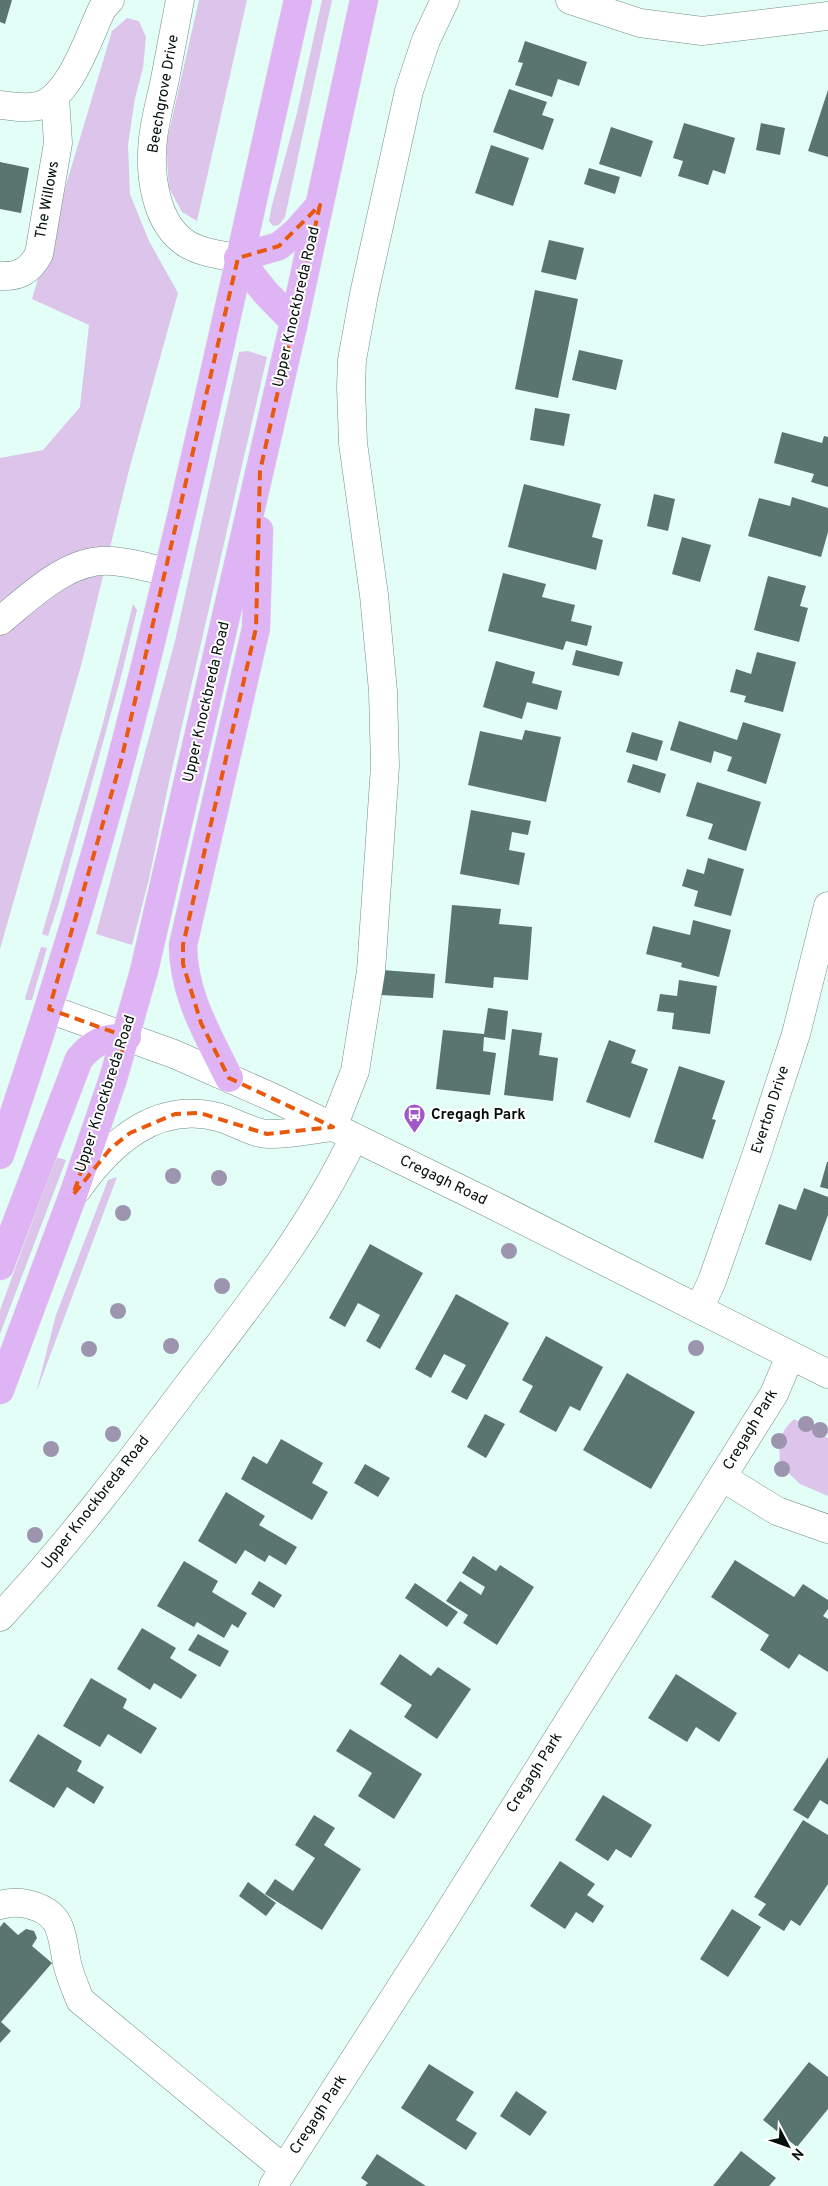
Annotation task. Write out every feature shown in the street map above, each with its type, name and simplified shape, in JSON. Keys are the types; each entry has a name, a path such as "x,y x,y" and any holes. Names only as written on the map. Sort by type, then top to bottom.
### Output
{"highway":[{"path":"0,1155 79,912 121,760 168,572 298,0"},
{"name":"Upper Knockbreda Road","path":"0,1390 73,1196 127,1037 260,471 364,0"},
{"path":"238,258 279,246 296,232 320,205"},
{"path":"238,258 294,322"},
{"path":"229,1078 201,1022 189,989 183,964 183,945 256,628 260,471"},
{"path":"0,1266 79,1059 89,1047 106,1038 127,1037"}],"street":[{"path":"0,105 27,108 40,106 55,98 77,64 102,9 110,0"},
{"name":"Beechgrove Drive","path":"180,0 153,139 152,171 155,188 166,223 176,235 188,244 205,252 238,258"},
{"name":"Upper Knockbreda Road","path":"0,1617 36,1578 104,1497 256,1296 308,1223 337,1172 346,1098 359,1052 372,961 385,766 381,672 374,595 353,443 352,360 364,294 409,91 426,40 445,0"},
{"path":"570,0 640,23 702,32 828,16"},
{"name":"The Willows","path":"0,276 13,277 24,272 34,264 39,254 58,143 55,98"},
{"path":"0,621 61,575 86,563 110,560 168,572"},
{"name":"Everton Drive","path":"699,1309 712,1281 796,1034 828,906"},
{"name":"Cregagh Road","path":"49,1009 127,1037 229,1078 343,1132 828,1374"},
{"path":"73,1196 92,1168 111,1148 130,1133 156,1120 175,1114 200,1113 267,1134 343,1132"},
{"name":"Cregagh Park","path":"279,2178 437,1931 774,1394 790,1356"},
{"path":"722,1477 777,1511 828,1529"},
{"path":"0,1905 13,1902 34,1906 55,1920 62,1931 71,1980 80,2000 279,2178"}],"highlighted area":[{"path":"320,205 260,471 256,628 183,945 183,964 201,1023 229,1078 333,1127 267,1134 200,1113 175,1114 130,1133 111,1148 73,1195 127,1037 49,1009 121,761 238,258 279,246"}],"shaded area":[{"path":"199,0 247,0 197,221 182,212 169,188 166,145"},
{"path":"322,0 332,0 285,217 279,225 273,226 269,221 271,209 297,113"},
{"path":"127,18 139,21 146,37 143,68 135,98 128,145 130,194 149,241 178,293 129,470 82,662 0,949 0,458 43,450 80,407 89,325 32,299 112,31"},
{"path":"248,351 267,357 169,782 149,879 132,945 96,934 175,641 239,352"},
{"path":"133,604 137,610 122,673 58,906 48,936 42,934 102,727"},
{"path":"41,947 47,948 32,1000 26,1000 25,998"},
{"path":"56,1157 66,1160 0,1334 0,1310"},
{"path":"117,1177 36,1393 56,1315 108,1180"},
{"path":"794,1419 828,1438 828,1496 800,1484 780,1465 780,1440 784,1430"}],"building":[{"path":"0,0 12,0 5,24 0,22"},
{"path":"525,41 587,62 579,86 558,79 552,97 515,85 523,63 518,62"},
{"path":"509,89 547,102 542,115 554,119 543,150 493,132"},
{"path":"828,90 828,157 808,151"},
{"path":"684,123 735,138 725,174 713,170 708,185 678,176 683,161 673,158"},
{"path":"761,123 785,128 780,155 756,150"},
{"path":"611,127 653,141 641,177 599,164"},
{"path":"491,145 529,158 513,206 475,193"},
{"path":"0,162 29,168 21,213 0,209"},
{"path":"589,168 620,177 615,194 584,184"},
{"path":"549,240 584,248 576,280 541,272"},
{"path":"535,290 578,299 558,398 515,389"},
{"path":"579,350 623,360 616,390 572,380"},
{"path":"535,408 570,414 564,446 530,440"},
{"path":"782,432 822,443 824,436 828,437 828,487 811,482 814,474 774,463"},
{"path":"524,484 601,504 592,537 603,540 596,570 508,547"},
{"path":"654,494 675,499 668,531 647,526"},
{"path":"792,497 828,508 828,532 821,557 748,536 759,498 790,506"},
{"path":"682,537 711,545 700,582 672,574"},
{"path":"503,573 546,584 542,597 575,605 571,621 592,626 587,646 566,641 563,650 488,631"},
{"path":"768,576 806,586 800,606 808,608 799,642 754,630"},
{"path":"576,650 623,662 619,676 572,665"},
{"path":"757,652 796,662 783,712 744,702 746,696 730,692 736,669 751,674"},
{"path":"496,661 535,672 532,683 562,691 557,710 527,702 522,719 483,707"},
{"path":"679,721 737,740 743,722 781,734 766,784 727,771 732,757 714,751 711,763 670,750"},
{"path":"525,730 561,737 546,802 468,785 480,731 522,740"},
{"path":"632,732 663,741 657,761 626,752"},
{"path":"633,764 666,774 660,793 627,782"},
{"path":"697,782 761,802 746,851 708,839 713,824 686,816"},
{"path":"471,810 531,821 528,835 512,832 509,850 525,853 519,885 460,874"},
{"path":"708,858 744,869 731,916 694,906 698,891 682,886 687,869 704,874"},
{"path":"452,905 501,909 499,924 532,927 528,980 494,977 493,988 445,983"},
{"path":"693,920 731,930 719,977 681,967 682,963 646,954 653,926 690,935"},
{"path":"382,970 435,974 433,998 381,995"},
{"path":"679,980 717,986 710,1034 672,1029 674,1013 657,1011 660,994 677,996"},
{"path":"488,1008 508,1011 505,1040 484,1037 483,1051 496,1053 490,1095 436,1089 443,1030 484,1034"},
{"path":"512,1029 542,1033 539,1055 558,1058 553,1101 504,1095"},
{"path":"609,1040 636,1050 631,1063 648,1069 630,1118 586,1102"},
{"path":"679,1066 725,1081 712,1119 716,1120 703,1159 654,1142"},
{"path":"828,1162 828,1189 820,1187"},
{"path":"804,1188 828,1197 828,1215 811,1261 765,1244 779,1204 796,1210"},
{"path":"370,1244 423,1273 380,1349 366,1341 380,1315 358,1303 345,1327 329,1318"},
{"path":"456,1294 509,1323 467,1400 451,1392 466,1365 444,1354 431,1378 415,1369"},
{"path":"546,1336 603,1367 580,1411 570,1406 556,1432 519,1412 533,1386 522,1380"},
{"path":"627,1373 695,1412 651,1489 583,1450"},
{"path":"485,1414 505,1424 486,1458 467,1447"},
{"path":"281,1439 323,1463 312,1483 328,1492 312,1520 241,1479 253,1456 267,1464"},
{"path":"365,1464 390,1478 378,1497 354,1483"},
{"path":"226,1492 265,1516 259,1525 297,1547 286,1565 269,1555 265,1562 245,1550 236,1564 198,1541"},
{"path":"473,1556 496,1571 500,1565 534,1587 497,1645 463,1623 468,1615 446,1601 460,1581 481,1595 485,1587 462,1573"},
{"path":"735,1560 794,1597 803,1584 828,1600 828,1609 823,1616 828,1619 828,1672 799,1654 789,1669 760,1650 769,1635 711,1597"},
{"path":"184,1561 218,1581 212,1592 247,1613 238,1628 232,1624 224,1638 197,1622 194,1627 157,1606"},
{"path":"259,1581 282,1595 274,1608 251,1594"},
{"path":"415,1583 458,1612 447,1627 405,1598"},
{"path":"142,1628 176,1648 170,1658 197,1675 181,1699 154,1683 150,1690 117,1669"},
{"path":"198,1634 229,1651 220,1667 188,1650"},
{"path":"400,1654 431,1676 438,1667 471,1689 437,1739 404,1717 412,1705 380,1684"},
{"path":"676,1674 737,1713 719,1742 696,1727 687,1742 648,1718"},
{"path":"91,1678 127,1699 123,1708 157,1728 141,1754 108,1734 100,1747 63,1726"},
{"path":"350,1729 422,1774 394,1819 358,1796 372,1773 336,1751"},
{"path":"38,1734 82,1761 77,1771 104,1787 94,1804 67,1787 54,1808 9,1781"},
{"path":"828,1757 828,1805 820,1800 808,1819 793,1810"},
{"path":"603,1795 652,1825 631,1858 616,1849 608,1861 575,1840"},
{"path":"314,1815 335,1828 324,1845 361,1869 322,1930 265,1894 275,1879 293,1891 315,1858 295,1845"},
{"path":"803,1820 828,1835 828,1884 800,1926 791,1920 784,1931 758,1915 766,1904 754,1897"},
{"path":"560,1861 595,1884 587,1895 604,1906 593,1923 576,1912 565,1929 530,1906"},
{"path":"248,1882 276,1903 266,1916 239,1896"},
{"path":"732,1909 761,1927 728,1977 700,1959"},
{"path":"4,1922 18,1935 26,1929 34,1931 37,1938 32,1946 52,1963 1,2022 11,2031 0,2043 0,1927"},
{"path":"809,2062 828,2077 828,2109 797,2147 763,2120"},
{"path":"429,2064 474,2092 456,2120 477,2133 466,2150 401,2108"},
{"path":"516,2091 547,2112 530,2136 500,2116"},
{"path":"741,2151 776,2178 769,2186 713,2186"},
{"path":"377,2154 426,2186 365,2186 368,2183 361,2178"}],"place":[{"name":"Cregagh Park","path":"415,1134"}]}
